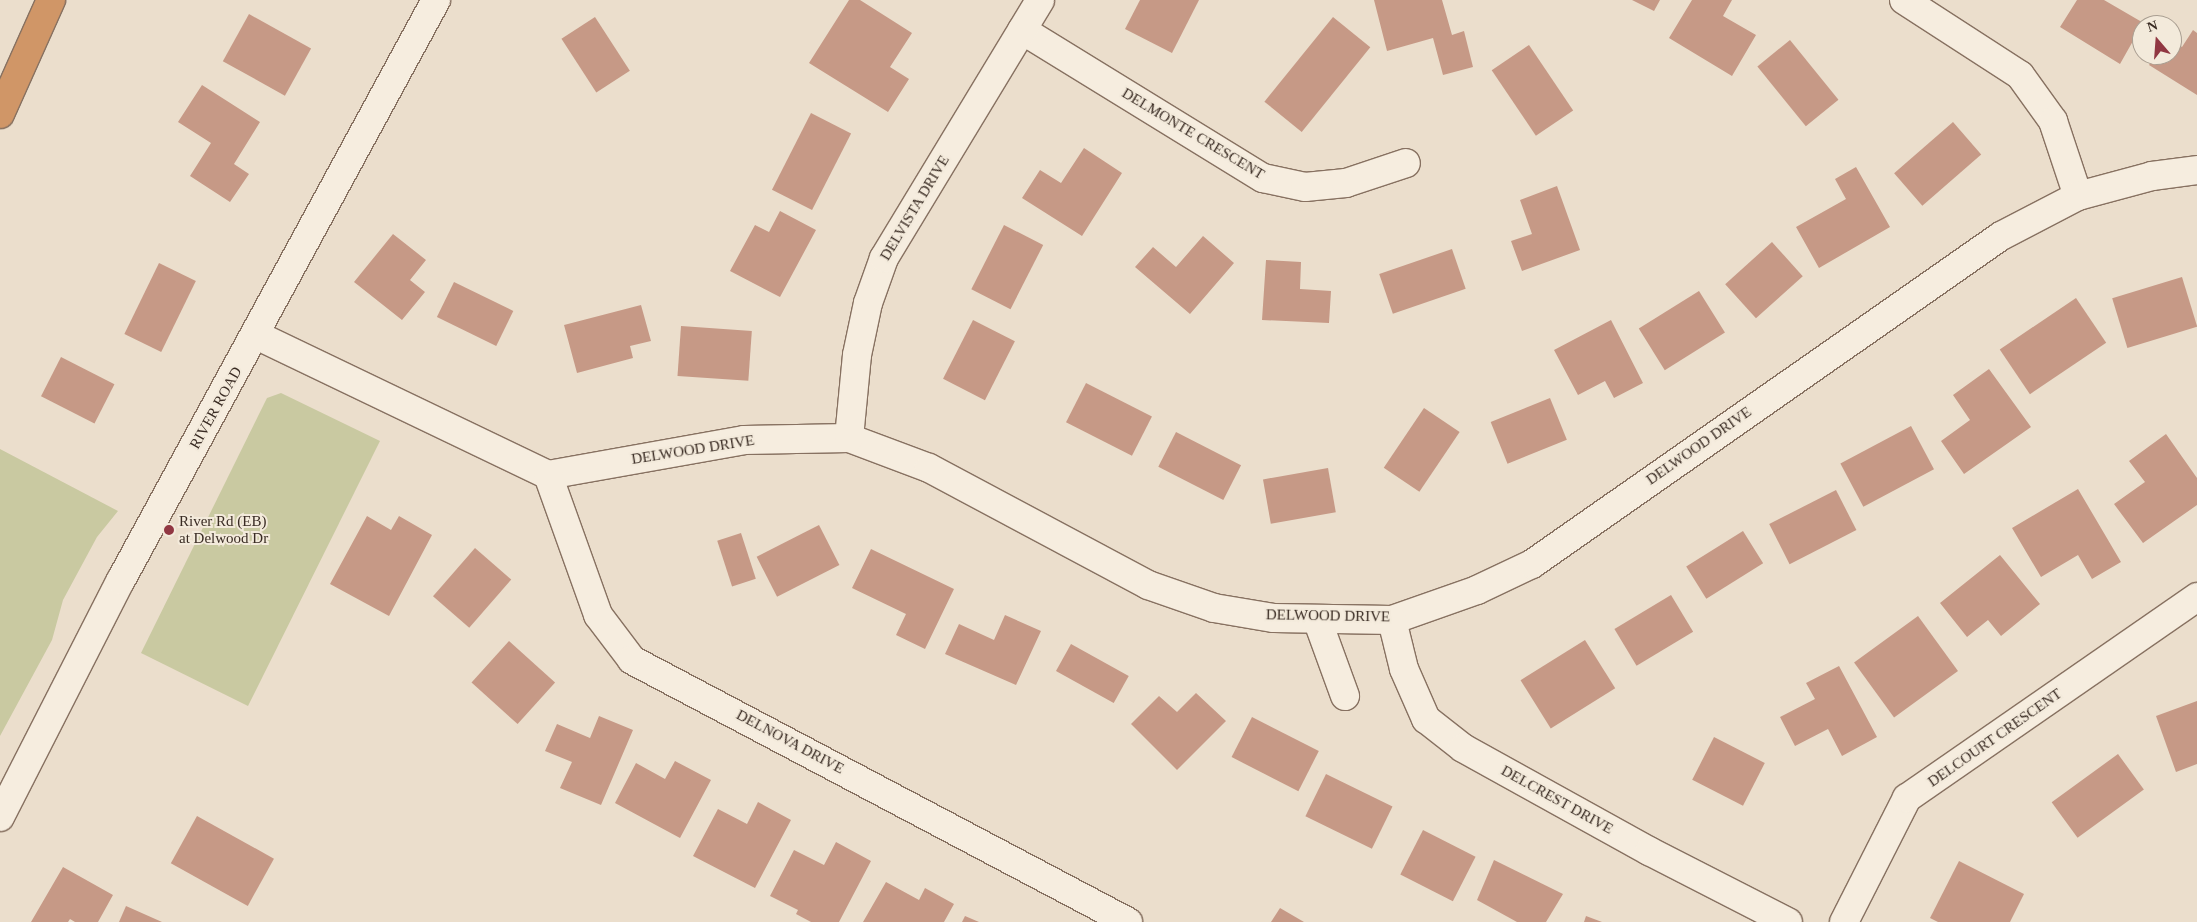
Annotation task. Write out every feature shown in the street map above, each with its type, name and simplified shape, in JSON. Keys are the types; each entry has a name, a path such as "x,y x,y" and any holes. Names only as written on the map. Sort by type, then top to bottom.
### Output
{"highway":[{"path":"0,114 51,0"}],"street":[{"name":"RIVER ROAD","path":"0,817 121,580 256,335 436,0"},
{"name":"DELVISTA DRIVE","path":"848,438 857,355 868,303 884,258 1040,0"},
{"path":"1904,0 2020,75 2053,121 2078,196"},
{"name":"DELMONTE CRESCENT","path":"1022,30 1263,178 1305,187 1346,183 1406,163"},
{"name":"DELWOOD DRIVE","path":"548,475 744,440 848,438 929,468 1148,585 1214,608 1274,618 1392,620 1477,590 1532,564 2001,236 2078,196 2152,176 2197,170"},
{"path":"256,335 548,475"},
{"name":"DELNOVA DRIVE","path":"548,475 598,615 632,660 1128,922"},
{"name":"DELCOURT CRESCENT","path":"1844,922 1907,798 2197,597"},
{"path":"1317,618 1345,696"},
{"name":"DELCREST DRIVE","path":"1392,620 1404,669 1426,718 1463,748 1649,851 1788,922"}],"green space":[{"path":"281,393 380,441 248,706 141,653 267,398"},
{"path":"0,449 118,511 97,537 63,600 52,640 0,736"}],"building":[{"path":"849,0 860,0 912,33 890,67 909,79 888,112 809,63"},
{"path":"1140,0 1199,0 1172,53 1125,29"},
{"path":"1374,0 1442,0 1452,35 1464,31 1473,67 1443,75 1433,38 1387,51"},
{"path":"1632,0 1660,0 1654,11"},
{"path":"1692,0 1732,0 1723,16 1756,35 1732,76 1669,38"},
{"path":"2077,0 2104,0 2132,16 2132,43 2120,64 2060,27"},
{"path":"249,14 311,48 285,96 223,61"},
{"path":"595,17 630,71 596,92 561,39"},
{"path":"1333,17 1370,47 1302,132 1264,102"},
{"path":"2193,30 2197,33 2197,95 2149,65 2182,65 2182,47"},
{"path":"1790,40 1838,100 1806,126 1757,66"},
{"path":"1529,45 1573,110 1536,136 1492,70"},
{"path":"202,85 260,122 234,164 249,174 230,202 190,176 211,143 178,122"},
{"path":"811,113 851,133 812,210 772,190"},
{"path":"1953,122 1981,154 1922,206 1894,173"},
{"path":"1084,148 1122,173 1082,236 1022,198 1040,170 1061,183"},
{"path":"1856,167 1890,227 1819,268 1796,227 1846,199 1835,179"},
{"path":"1557,186 1580,250 1522,271 1511,241 1532,234 1520,200"},
{"path":"780,211 816,230 780,297 730,271 755,225 769,232"},
{"path":"1004,225 1043,245 1011,309 971,289"},
{"path":"393,234 426,260 410,280 425,292 402,320 354,282"},
{"path":"1203,236 1234,263 1190,314 1135,267 1153,247 1176,267"},
{"path":"1772,242 1803,276 1756,318 1725,284"},
{"path":"1452,249 1466,289 1393,314 1379,274"},
{"path":"1266,260 1301,262 1300,289 1331,291 1329,323 1262,320"},
{"path":"159,263 196,281 161,352 124,334"},
{"path":"2182,277 2197,327 2127,348 2112,298"},
{"path":"454,282 513,311 496,346 437,317"},
{"path":"1699,291 1725,333 1665,370 1639,329"},
{"path":"2076,298 2106,343 2030,394 2000,349"},
{"path":"641,305 651,341 630,346 633,358 577,373 564,325"},
{"path":"973,320 1015,341 985,400 943,379"},
{"path":"1611,320 1643,383 1614,398 1605,381 1578,395 1554,350"},
{"path":"681,326 752,331 748,381 678,376"},
{"path":"61,357 114,384 94,423 41,396"},
{"path":"1989,369 2031,427 1964,474 1941,441 1970,420 1953,395"},
{"path":"1086,383 1152,417 1132,456 1066,422"},
{"path":"1550,398 1567,440 1508,464 1491,422"},
{"path":"1424,408 1460,432 1419,492 1384,468"},
{"path":"1911,426 1934,469 1863,507 1840,464"},
{"path":"1176,432 1241,465 1223,500 1158,467"},
{"path":"2166,434 2197,478 2197,505 2143,543 2114,504 2145,482 2129,461"},
{"path":"1328,468 1336,512 1271,524 1263,479"},
{"path":"2078,489 2121,562 2092,579 2078,555 2041,577 2012,528"},
{"path":"1836,490 1856,530 1790,564 1769,524"},
{"path":"367,516 391,530 399,516 432,535 389,616 330,584"},
{"path":"819,525 839,565 777,597 757,557"},
{"path":"1743,531 1763,563 1706,599 1686,567"},
{"path":"741,533 756,579 732,586 717,541"},
{"path":"475,548 511,579 469,628 433,596"},
{"path":"871,549 954,589 925,649 896,635 906,614 852,588"},
{"path":"2000,555 2040,604 2001,636 1988,620 1967,637 1940,603"},
{"path":"1671,595 1693,632 1637,666 1614,629"},
{"path":"1005,615 1041,631 1016,685 945,654 959,624 994,640"},
{"path":"1918,616 1958,671 1894,717 1854,662"},
{"path":"1585,640 1615,688 1551,729 1521,680"},
{"path":"509,641 555,682 518,724 472,683"},
{"path":"1071,644 1129,676 1114,703 1056,671"},
{"path":"1839,666 1877,737 1842,756 1828,729 1795,746 1780,717 1815,699 1806,683"},
{"path":"1196,693 1226,721 1177,770 1131,724 1159,696 1177,712"},
{"path":"2197,701 2197,764 2176,772 2156,716"},
{"path":"599,716 633,730 601,805 560,788 572,762 545,751 557,724 590,738"},
{"path":"1252,717 1319,751 1298,791 1232,757"},
{"path":"1714,737 1765,763 1743,806 1692,780"},
{"path":"2118,754 2144,790 2078,838 2052,802"},
{"path":"675,761 711,780 680,838 615,803 636,763 665,779"},
{"path":"1326,774 1393,806 1372,849 1305,816"},
{"path":"758,802 791,820 755,888 693,856 718,809 747,824"},
{"path":"197,816 274,859 248,906 171,863"},
{"path":"1423,830 1476,857 1453,901 1400,875"},
{"path":"836,842 871,861 839,922 811,922 796,914 798,910 770,896 794,850 824,865"},
{"path":"1494,860 1563,894 1546,922 1517,922 1477,900"},
{"path":"1959,861 2024,894 2010,922 1938,922 1930,918"},
{"path":"63,867 113,895 98,922 75,922 70,919 68,922 31,922"},
{"path":"886,882 919,900 925,888 954,904 944,922 863,922"},
{"path":"126,906 162,922 119,922"},
{"path":"1280,908 1304,922 1271,922"},
{"path":"965,916 979,922 962,922"},
{"path":"1586,916 1602,922 1584,922"}],"place":[{"name":"River Rd (EB) at Delwood Dr","path":"169,530"}]}
